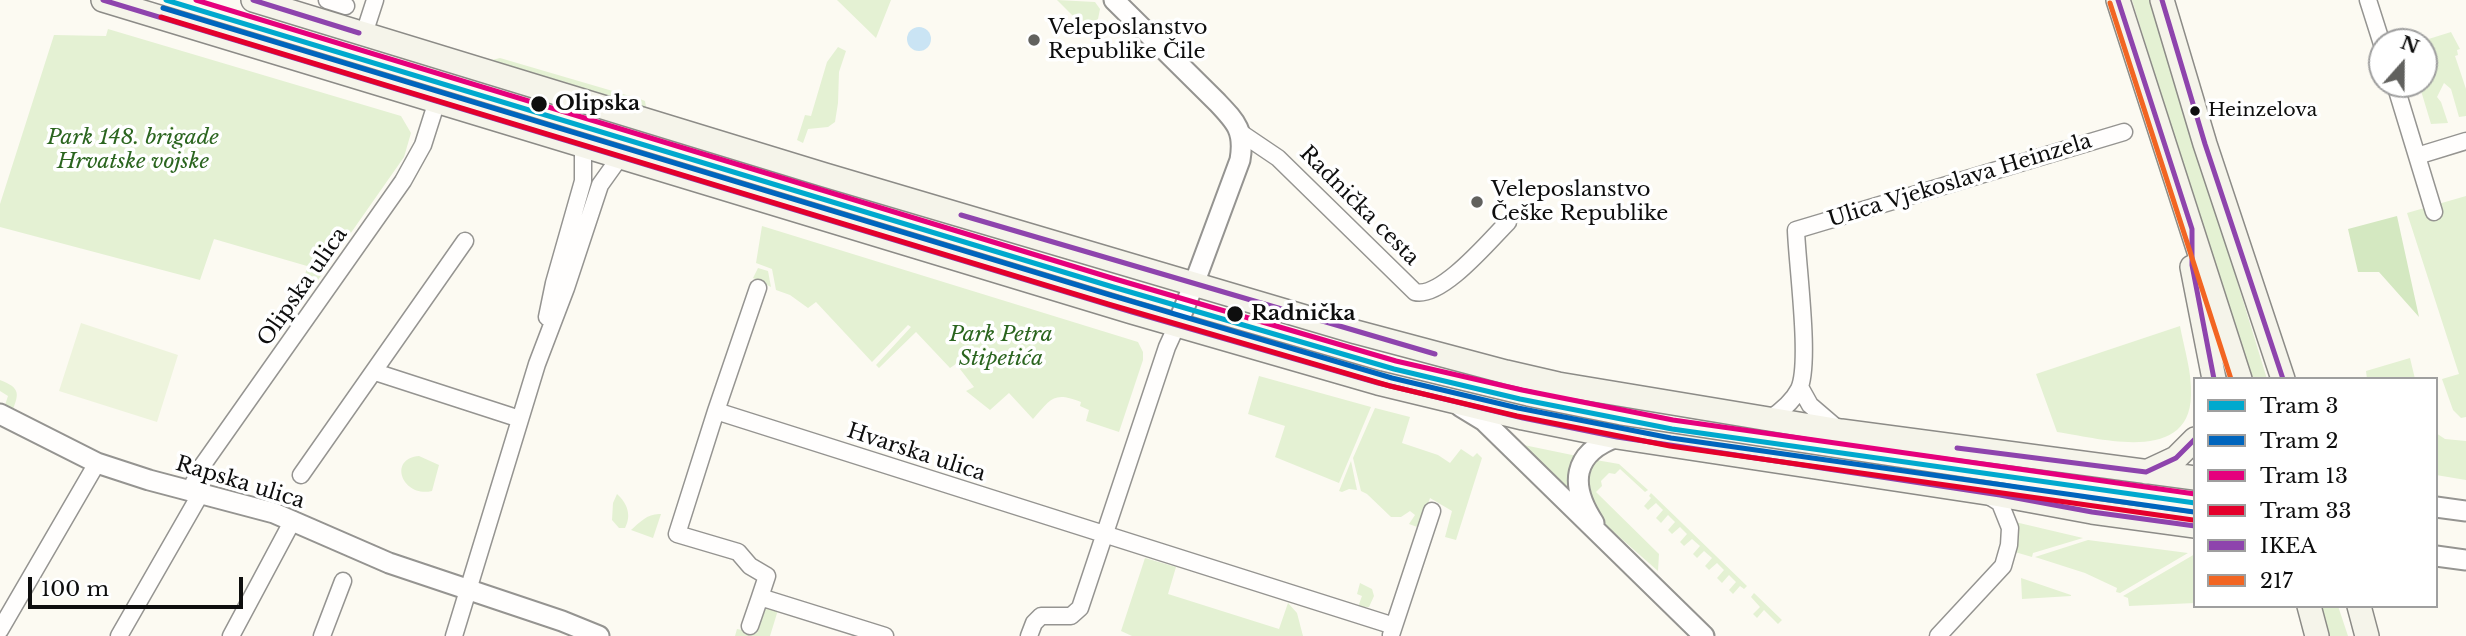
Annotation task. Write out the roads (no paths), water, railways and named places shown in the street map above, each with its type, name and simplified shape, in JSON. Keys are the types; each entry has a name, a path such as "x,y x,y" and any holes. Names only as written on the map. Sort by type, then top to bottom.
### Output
{"main road":[{"path":"103,0 1177,325 1305,363 1447,400 1617,437 2193,526"},
{"path":"253,0 718,143 1356,332 1506,372 1558,384 1768,420 2193,478"},
{"path":"2118,0 2240,377"},
{"path":"2162,0 2205,144 2282,377"},
{"path":"2192,229 2192,265 2214,377"},
{"path":"2146,472 2176,458 2193,441"},
{"path":"2310,608 2317,636"},
{"path":"2360,608 2367,636"}],"street":[{"path":"327,0 346,6"},
{"path":"364,34 375,0"},
{"name":"Radnička cesta","path":"1114,0 1234,120 1241,133 1278,158 1415,292 1426,293 1436,289 1508,222"},
{"path":"2368,0 2377,28"},
{"path":"2399,98 2434,212"},
{"name":"Olipska ulica","path":"120,636 196,492 202,466 403,181 423,145 437,101"},
{"name":"Ulica Vjekoslava Heinzela","path":"1800,387 1803,346 1796,230 2124,132"},
{"path":"1029,636 1034,623 1041,615 1071,616 1080,608 1167,347 1194,284 1240,160 1241,133"},
{"path":"2417,156 2466,141"},
{"path":"537,364 554,284 583,181 583,146"},
{"path":"454,636 537,364 566,288 600,185 620,157"},
{"path":"301,475 465,241"},
{"path":"750,626 767,576 750,566 738,552 677,534 758,288"},
{"path":"375,372 520,419"},
{"path":"1768,420 1785,407 1800,387 1815,411 1841,431"},
{"path":"1447,400 1484,421 1704,636"},
{"name":"Hvarska ulica","path":"716,411 1105,534 1393,631 1432,511"},
{"name":"Rapska ulica","path":"0,416 97,463 149,480 250,505 293,520 388,563 599,636"},
{"path":"1608,540 1586,509 1579,478 1581,465 1588,453 1617,437"},
{"path":"0,630 97,463"},
{"path":"1938,636 2003,566 2010,528 2000,503 1982,492"},
{"path":"2438,507 2466,510"},
{"path":"231,636 293,520"},
{"path":"2438,556 2466,560"},
{"path":"322,636 343,581"},
{"path":"760,597 884,636"}],"water":[{"path":"919,27 930,34 931,39 924,50 919,51 908,44 907,39 914,28"}],"tram line":[{"name":"3","path":"166,0 1113,287 1394,369 1520,399 1672,429 2193,503"},
{"name":"13","path":"196,0 1115,279 1396,361 1522,390 1673,420 2193,494"},
{"name":"2","path":"163,8 1392,378 1518,408 1671,438 2193,512"},
{"name":"33","path":"161,17 1108,304 1390,386 1517,416 1670,446 2193,520"}],"place":[{"name":"Veleposlanstvo Republike Čile","path":"1034,40"},
{"name":"Olipska","path":"539,104"},
{"name":"Heinzelova","path":"2195,111"},
{"name":"Veleposlanstvo Češke Republike","path":"1477,202"},
{"name":"Radnička","path":"1235,314"}],"park label":[{"name":"Park 148. brigade Hrvatske vojske","path":"133,150"},
{"name":"Park Petra Stipetića","path":"1001,347"}]}
